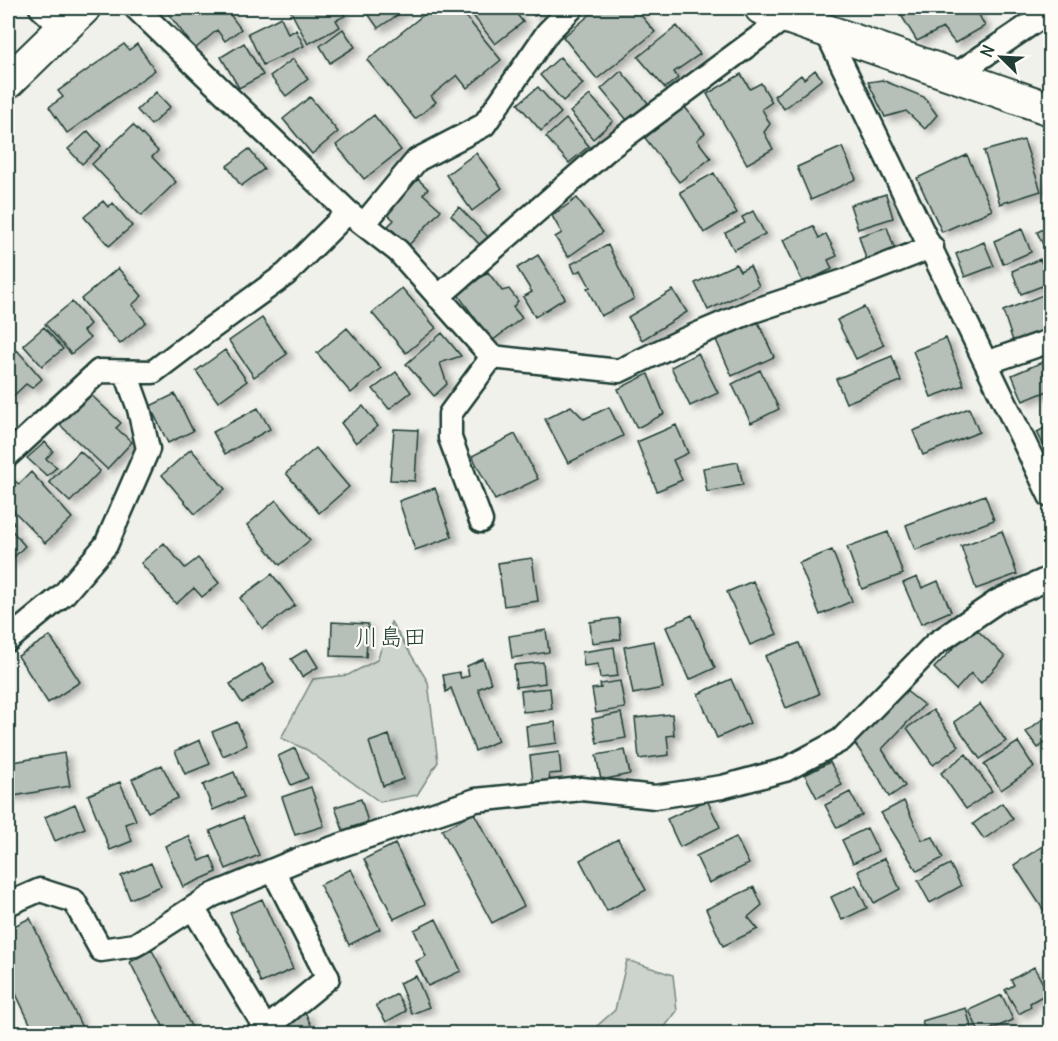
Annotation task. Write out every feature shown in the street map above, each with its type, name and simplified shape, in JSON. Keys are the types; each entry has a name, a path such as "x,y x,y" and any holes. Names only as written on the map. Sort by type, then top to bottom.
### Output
{"street":[{"path":"136,8 356,218 398,251 492,357 619,371 750,312 847,280 932,248"},
{"path":"8,455 99,371 153,372 286,274 356,218 417,160 484,125 548,32 572,8"},
{"path":"954,76 1050,11"},
{"path":"8,82 63,14"},
{"path":"438,297 608,149 797,16"},
{"path":"797,16 954,76 1050,109"},
{"path":"797,16 932,248 1050,496"},
{"path":"986,363 1050,341"},
{"path":"481,521 450,438 450,414 492,357"},
{"path":"8,640 64,594 106,545 148,449 139,408 126,373"},
{"path":"8,904 40,890 74,901 101,950 135,945 213,895 300,859 476,800 582,789 655,797 722,787 785,770 841,740 935,644 998,601 1050,578"},
{"path":"193,908 266,1029 328,978 273,870"}],"shaded area":[{"path":"391,622 428,682 438,762 417,795 380,802 307,750 281,738 313,679 348,675 377,660"},
{"path":"627,960 673,975 677,1011 660,1033 589,1033 615,1010"}],"building":[{"path":"164,8 207,8 210,12 216,8 225,8 241,29 225,41 217,30 195,49"},
{"path":"289,8 341,8 345,16 336,20 340,27 308,44"},
{"path":"364,8 408,8 378,28"},
{"path":"432,8 459,8 501,60 467,88 457,75 431,96 436,102 415,119 367,60"},
{"path":"469,8 512,8 523,22 495,44"},
{"path":"531,8 551,8 551,9 534,16"},
{"path":"598,8 635,8 655,32 597,79 563,37"},
{"path":"902,8 975,8 985,26 955,43 943,28 917,41 898,10"},
{"path":"281,17 288,34 296,30 304,46 263,65 248,33"},
{"path":"677,26 700,54 674,72 678,78 665,88 638,57"},
{"path":"343,29 355,47 330,63 320,46"},
{"path":"244,43 263,75 239,88 221,57"},
{"path":"124,44 129,50 137,44 155,70 67,133 49,107 63,97 58,91"},
{"path":"560,57 583,84 563,101 540,75"},
{"path":"293,59 308,79 286,96 270,76"},
{"path":"815,70 822,79 784,109 774,96 801,75 804,79"},
{"path":"621,71 648,103 627,120 601,89"},
{"path":"741,74 750,89 761,83 772,102 762,109 770,124 764,132 773,149 747,164 707,94"},
{"path":"882,80 924,97 937,115 925,129 906,111 885,117 868,82"},
{"path":"538,87 561,113 541,131 518,104"},
{"path":"156,92 170,107 151,125 137,110"},
{"path":"590,95 613,121 593,139 570,112"},
{"path":"310,97 338,132 312,154 283,119"},
{"path":"685,107 705,133 697,140 711,158 679,182 645,138"},
{"path":"374,115 401,150 364,179 336,145"},
{"path":"566,119 589,146 569,163 546,137"},
{"path":"133,125 158,151 152,157 176,182 141,216 92,164"},
{"path":"88,131 101,146 82,164 68,149"},
{"path":"1024,140 1041,191 1000,204 984,151"},
{"path":"842,147 856,179 811,200 797,167"},
{"path":"249,149 264,169 241,186 227,166"},
{"path":"476,153 502,188 472,211 446,175"},
{"path":"967,155 992,210 942,232 917,178"},
{"path":"714,173 737,213 704,233 680,192"},
{"path":"418,179 428,189 423,194 441,210 409,245 388,226 394,220 386,213"},
{"path":"886,194 893,218 858,229 850,205"},
{"path":"577,198 603,232 568,257 555,237 562,233 552,216"},
{"path":"103,201 108,207 113,203 132,226 109,246 84,217"},
{"path":"459,207 489,238 481,246 451,215"},
{"path":"753,211 765,234 734,250 725,233 745,223 742,217"},
{"path":"813,226 819,238 826,234 837,256 828,260 832,269 803,283 783,240"},
{"path":"1050,226 1050,259 1037,232"},
{"path":"887,227 895,250 866,259 859,236"},
{"path":"1022,229 1031,252 1003,264 994,241"},
{"path":"984,242 994,266 965,277 956,254"},
{"path":"608,245 634,299 601,316 581,270 575,273 571,264"},
{"path":"538,255 565,298 535,317 523,297 532,292 517,268"},
{"path":"1040,259 1050,283 1021,294 1012,271"},
{"path":"736,264 740,271 750,266 759,286 708,310 695,283"},
{"path":"118,268 142,296 132,305 146,322 120,344 81,299"},
{"path":"488,272 502,291 509,289 518,301 513,307 522,318 492,341 458,295"},
{"path":"402,288 436,328 406,353 372,313"},
{"path":"673,290 687,312 642,340 628,317"},
{"path":"1050,292 1050,328 1013,341 1003,311"},
{"path":"72,302 90,324 83,331 90,338 71,354 45,324"},
{"path":"864,307 884,345 856,359 837,320"},
{"path":"262,318 287,354 254,377 229,341"},
{"path":"758,322 774,357 732,376 716,340"},
{"path":"44,327 63,349 42,366 23,345"},
{"path":"347,328 381,368 351,393 317,353"},
{"path":"442,333 461,356 440,363 447,384 434,396 406,364"},
{"path":"946,338 964,385 931,397 913,351"},
{"path":"17,350 42,379 32,388 26,384 8,401 8,359"},
{"path":"225,350 247,381 218,402 196,371"},
{"path":"698,353 718,393 690,406 671,367"},
{"path":"892,356 901,381 846,403 836,379"},
{"path":"1050,359 1050,390 1023,401 1012,375"},
{"path":"760,370 779,409 751,423 732,384"},
{"path":"396,372 411,392 389,409 373,389"},
{"path":"648,374 664,414 637,428 618,389"},
{"path":"89,393 121,423 116,428 132,442 107,469 60,425"},
{"path":"175,394 193,431 168,443 150,406"},
{"path":"363,406 378,426 356,443 341,423"},
{"path":"571,406 584,419 609,407 623,436 568,463 545,419"},
{"path":"258,408 270,429 225,454 213,432"},
{"path":"969,408 979,432 923,455 913,431"},
{"path":"676,425 688,453 673,460 682,480 657,491 637,442"},
{"path":"1050,425 1050,458 1037,432"},
{"path":"394,429 418,430 415,481 390,480"},
{"path":"515,434 538,479 495,500 472,456"},
{"path":"45,442 53,451 46,459 57,467 47,476 27,458"},
{"path":"316,448 349,487 319,513 286,473"},
{"path":"191,449 225,489 195,514 162,475"},
{"path":"80,451 100,471 70,502 49,482"},
{"path":"738,462 743,485 707,492 703,468"},
{"path":"31,472 72,518 45,543 8,505 8,481 11,478 19,484"},
{"path":"435,488 452,537 415,550 399,501"},
{"path":"985,495 994,520 915,550 906,525"},
{"path":"276,500 310,540 280,565 247,525"},
{"path":"8,516 14,523 9,527 25,546 8,563"},
{"path":"1002,531 1017,574 976,589 961,546"},
{"path":"888,532 903,574 862,589 847,547"},
{"path":"164,543 185,568 198,558 219,583 202,597 194,588 176,604 141,563"},
{"path":"832,550 852,601 820,615 799,563"},
{"path":"532,558 538,601 504,606 498,563"},
{"path":"272,574 295,605 263,629 240,598"},
{"path":"917,577 922,588 938,581 951,611 921,624 903,583"},
{"path":"753,581 777,634 750,645 727,592"},
{"path":"692,615 715,668 689,680 666,627"},
{"path":"619,618 621,639 592,643 590,622"},
{"path":"332,622 368,624 366,657 331,656"},
{"path":"974,627 1005,657 981,683 971,673 956,690 934,668"},
{"path":"546,630 549,652 512,658 509,636"},
{"path":"50,636 80,682 48,703 18,656"},
{"path":"654,641 663,688 633,694 624,647"},
{"path":"799,643 819,694 786,708 765,656"},
{"path":"614,647 618,676 600,678 598,664 584,666 582,652"},
{"path":"307,649 318,667 302,677 291,659"},
{"path":"483,659 491,683 478,689 498,741 475,751 451,688 446,692 443,675 459,672 461,678 469,676 467,666"},
{"path":"543,662 545,683 516,687 514,665"},
{"path":"262,664 274,683 242,703 230,684"},
{"path":"731,679 750,723 717,738 698,694"},
{"path":"620,681 625,708 596,713 592,689 601,688 600,684"},
{"path":"550,688 552,709 523,712 521,691"},
{"path":"905,690 924,705 882,749 905,786 889,797 879,778 853,741"},
{"path":"980,704 1006,741 980,759 954,722"},
{"path":"933,710 959,746 933,765 907,728"},
{"path":"621,713 626,738 597,743 592,719"},
{"path":"672,714 674,735 667,736 669,755 639,759 635,718"},
{"path":"1045,717 1050,724 1050,739 1038,748 1026,732"},
{"path":"237,722 247,745 223,756 212,732"},
{"path":"555,722 557,743 528,747 526,726"},
{"path":"389,735 403,779 383,786 369,742"},
{"path":"200,740 210,764 185,774 175,751"},
{"path":"1018,742 1034,767 1001,790 984,764"},
{"path":"295,748 308,778 291,785 278,756"},
{"path":"625,750 630,774 601,780 596,755"},
{"path":"559,752 561,773 549,774 550,780 533,782 530,756"},
{"path":"64,753 70,786 8,797 8,763"},
{"path":"966,754 992,791 966,809 941,773"},
{"path":"830,762 842,785 817,798 805,775"},
{"path":"162,765 178,798 148,812 132,779"},
{"path":"234,772 244,797 213,810 203,785"},
{"path":"120,782 136,820 125,824 132,841 110,850 88,795"},
{"path":"311,787 324,826 295,835 282,797"},
{"path":"850,792 862,815 837,828 825,805"},
{"path":"361,799 368,822 343,830 335,807"},
{"path":"707,800 720,827 680,847 667,819"},
{"path":"904,801 922,840 933,837 943,858 917,871 881,813"},
{"path":"1002,803 1013,819 984,839 973,824"},
{"path":"75,804 85,828 55,841 45,817"},
{"path":"474,813 524,906 492,923 442,830"},
{"path":"243,817 259,855 226,869 210,831"},
{"path":"867,828 878,851 853,863 842,840"},
{"path":"189,836 200,861 211,856 217,872 183,887 165,846"},
{"path":"736,837 749,864 709,883 696,856"},
{"path":"618,839 646,890 607,911 580,860"},
{"path":"1050,841 1050,920 1014,865"},
{"path":"395,844 425,904 394,919 364,859"},
{"path":"885,858 900,889 874,903 858,871"},
{"path":"151,863 161,886 130,899 121,876"},
{"path":"950,864 961,886 930,903 918,881"},
{"path":"351,869 380,929 349,945 320,885"},
{"path":"856,885 867,908 842,920 831,897"},
{"path":"754,887 762,905 748,917 758,929 723,946 706,909"},
{"path":"262,899 293,969 261,983 230,913"},
{"path":"30,918 85,1034 35,1034 8,977 8,929"},
{"path":"436,919 461,971 428,986 416,961 426,956 414,930"},
{"path":"152,950 195,1034 167,1034 130,962"},
{"path":"1034,967 1048,993 1030,1003 1031,1007 1019,1014 1005,990 1014,985 1011,980"},
{"path":"416,976 429,1007 412,1014 399,983"},
{"path":"397,994 406,1011 386,1022 376,1005"},
{"path":"1002,995 1013,1020 980,1034 969,1010"},
{"path":"966,1008 973,1034 930,1034 929,1031 925,1031 922,1021"},
{"path":"305,1012 315,1034 276,1034"}],"waterway":[{"path":"1043,1034 1050,1028"}],"district":[{"name":"川島田","path":"391,636"}]}
